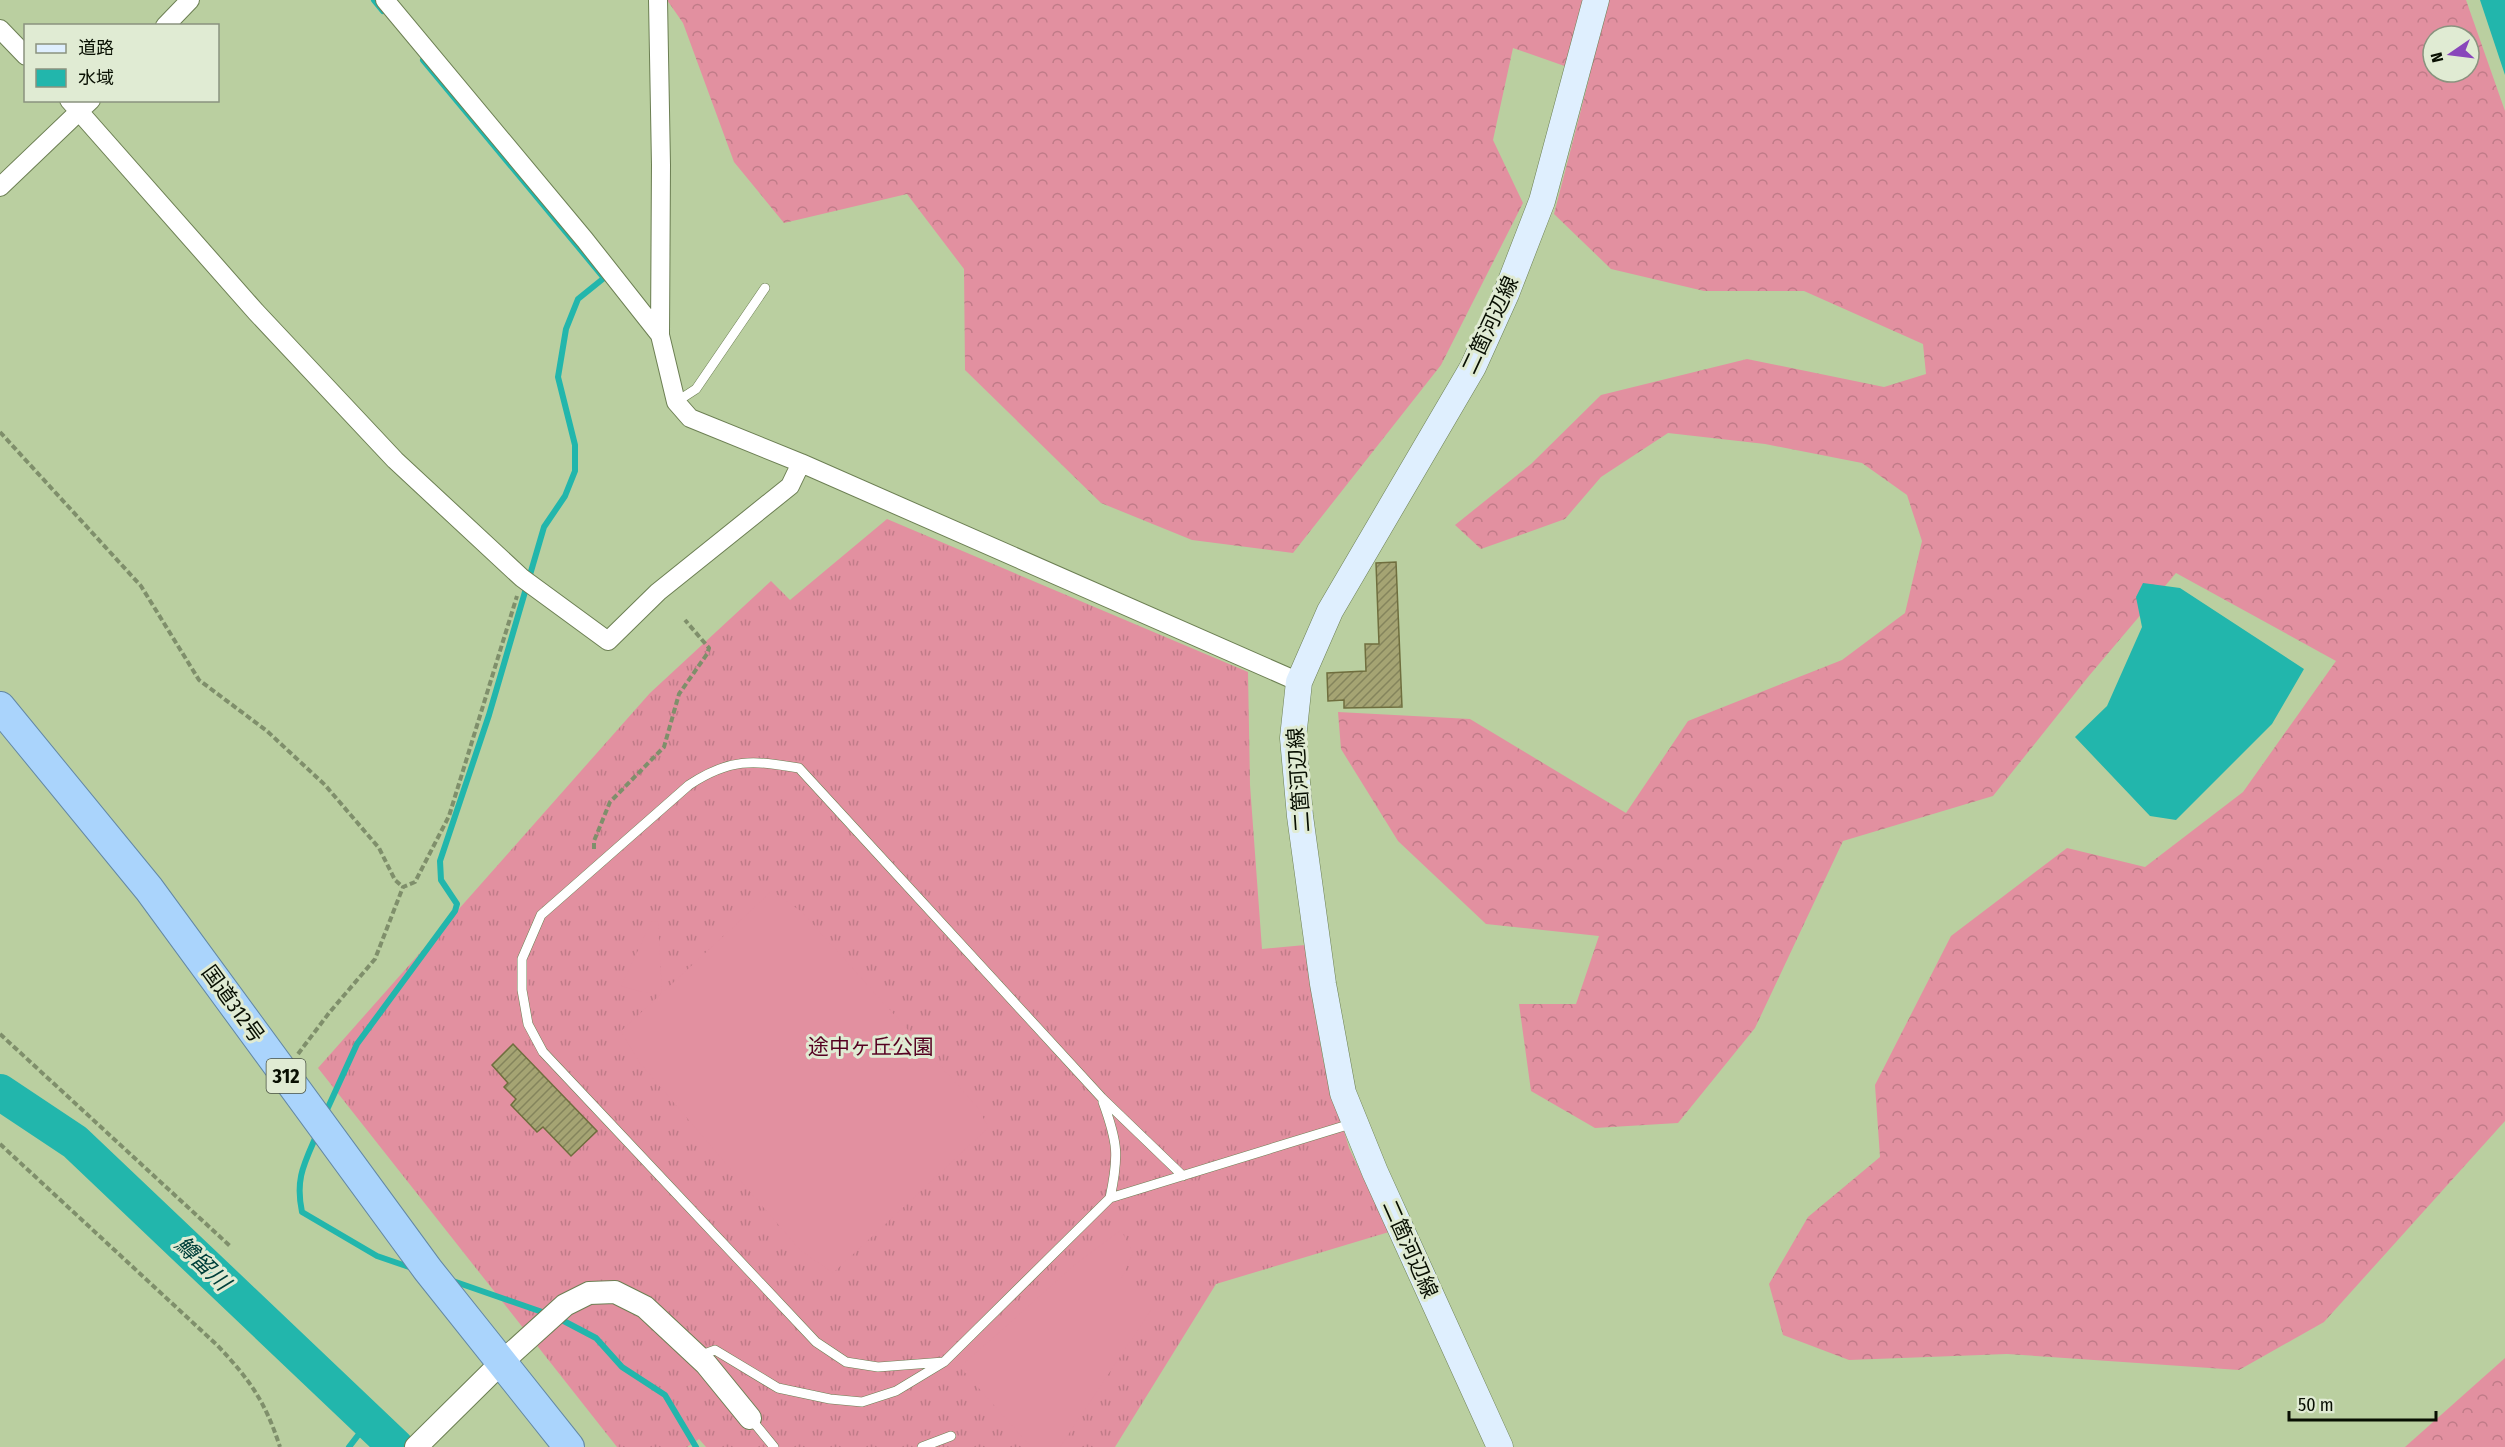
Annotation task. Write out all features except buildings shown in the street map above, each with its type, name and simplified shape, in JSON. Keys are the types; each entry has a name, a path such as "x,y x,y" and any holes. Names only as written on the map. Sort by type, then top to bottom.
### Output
{"highway":[{"name":"国道312号","path":"0,707 149,888 428,1270 503,1361 569,1447"}],"main road":[{"name":"二箇河辺線","path":"1500,1447 1354,1123 1343,1093 1333,1047 1300,816 1293,738 1299,682 1330,611 1473,367 1506,294 1542,201 1596,0"}],"street":[{"path":"167,24 190,0"},
{"path":"385,0 585,240 660,335"},
{"path":"658,0 661,165 660,335 676,402 690,418 801,463 1299,682"},
{"path":"0,29 24,54"},
{"path":"0,187 80,104 256,312 395,460 522,578 608,641 658,592 790,486 801,463"},
{"path":"416,1447 503,1361 565,1305 589,1293 615,1292 645,1307 698,1356 750,1418"}],"lane":[{"path":"676,402 696,389 765,288"},
{"path":"944,1362 908,1367 846,1362 816,1342 543,1052 528,1024 522,990 522,959 541,915 689,785 710,771 754,761 799,768 1102,1098 1183,1176"},
{"path":"1102,1098 1116,1138 1117,1164 1110,1198"},
{"path":"698,1356 715,1350 778,1388 830,1399 862,1402 896,1391 944,1362 1110,1198 1354,1123"},
{"path":"750,1418 774,1447"},
{"path":"922,1447 951,1436"}],"path":[{"path":"1,435 141,586 200,680 267,731 325,785 379,848 394,880 403,887"},
{"path":"284,1074 329,1013 375,959 403,887 415,882 449,816 522,578"},
{"path":"594,868 594,841 610,802 664,747 679,693 707,654 709,648 685,620"},
{"path":"0,1034 230,1246"},
{"path":"0,1144 217,1345 248,1378 270,1415 280,1447"}],"green space":[{"path":"667,0 2466,0 2474,24 2421,24 2421,84 2481,84 2481,43 2505,111 2505,1121 2324,1322 2239,1370 2007,1354 1849,1360 1783,1335 1769,1284 1808,1217 1880,1157 1875,1085 1951,936 2067,848 2145,867 2243,792 2336,661 2176,573 2088,677 1993,796 1843,841 1755,1028 1678,1123 1595,1128 1531,1091 1519,1004 1576,1004 1599,936 1486,924 1398,841 1341,749 1338,712 1470,719 1626,813 1688,721 1842,660 1905,613 1922,541 1907,495 1862,463 1765,444 1668,433 1601,477 1565,519 1481,549 1455,525 1531,464 1601,395 1747,359 1884,387 1926,374 1923,344 1804,291 1704,291 1611,269 1554,214 1590,75 1513,48 1493,140 1523,203 1441,365 1293,553 1192,540 1101,503 965,370 964,269 907,194 784,223 734,162 683,23"},
{"name":"途中ヶ丘公園","path":"887,519 1248,672 1250,785 1262,949 1305,945 1323,1060 1349,1148 1389,1232 1216,1284 1115,1447 706,1447 699,1439 687,1447 617,1447 318,1068 650,693 771,581 790,600"},
{"path":"772,891 802,912 979,1109 988,1128 833,1273 800,1250 639,1062 621,1031 661,994 621,986 652,921 658,922 662,993"},
{"path":"1121,1230 1133,1253 1121,1280 1151,1310 1060,1447 1031,1447 960,1367 1077,1263"},
{"path":"2505,1358 2505,1447 2405,1447"}],"water":[{"path":"2480,0 2505,0 2505,75"},
{"path":"2143,583 2180,588 2304,669 2272,724 2176,820 2150,816 2075,737 2107,706 2142,627 2136,597"}],"waterway":[{"path":"374,0 383,11"},
{"path":"325,1114 357,1044 455,911 457,904 441,880 440,861 489,715 544,527 565,496 575,471 575,445 558,377 566,329 578,299 604,278 423,60"},
{"name":"鱒留川","path":"0,1092 75,1142 396,1447"},
{"path":"317,1134 300,1181 302,1212 377,1256 412,1268"},
{"path":"450,1280 548,1314"},
{"path":"558,1318 596,1338 622,1367 665,1395 696,1447"},
{"path":"349,1447 369,1421"}]}
